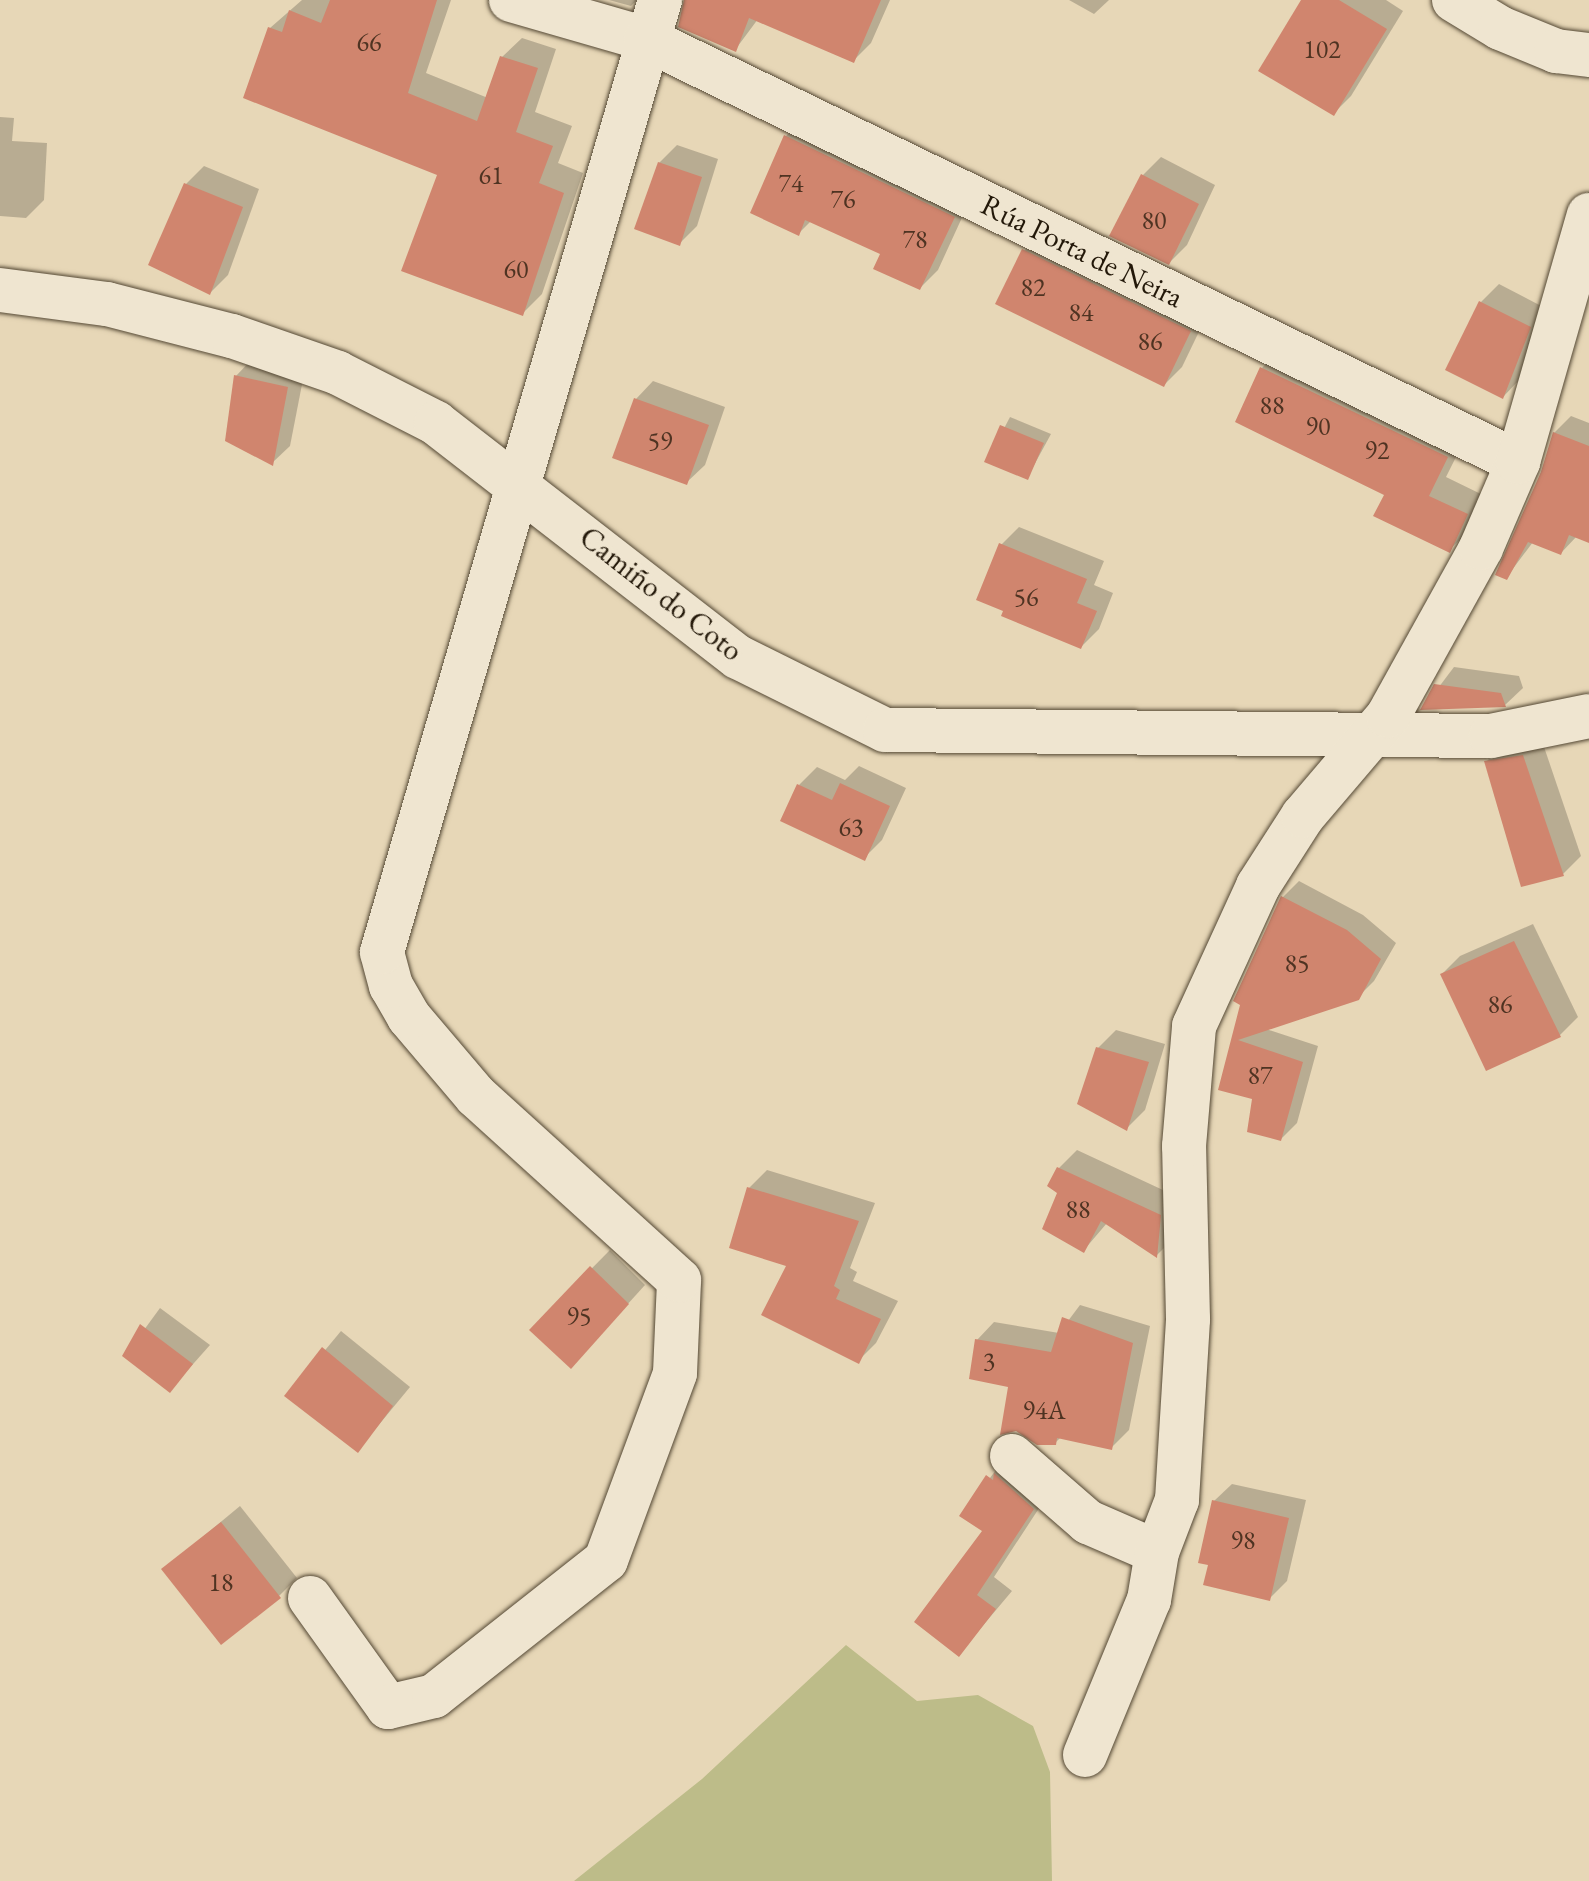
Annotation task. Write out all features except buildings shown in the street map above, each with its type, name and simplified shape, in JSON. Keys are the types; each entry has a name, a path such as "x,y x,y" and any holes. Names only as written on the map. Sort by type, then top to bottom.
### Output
{"street":[{"name":"Rúa Porta de Neira","path":"511,0 653,20 1518,462"},
{"path":"1454,0 1500,28 1556,51 1589,55"},
{"path":"310,1598 388,1707 434,1696 606,1560 675,1373 679,1280 476,1096 409,1017 391,986 382,952 520,483 528,439 653,20"},
{"path":"1085,1755 1149,1600 1157,1552 1177,1500 1188,1319 1184,1146 1194,1026 1258,886 1303,816 1364,739 1388,716 1481,548 1518,462 1589,215"},
{"name":"Camiño do Coto","path":"0,290 107,304 232,336 338,373 436,423 520,483 738,657 885,730 1364,739 1491,736 1589,716"},
{"path":"1012,1456 1088,1522 1157,1552"}],"shaded area":[{"path":"846,1645 917,1701 978,1695 1033,1726 1050,1772 1052,1881 574,1881 702,1779"}]}
